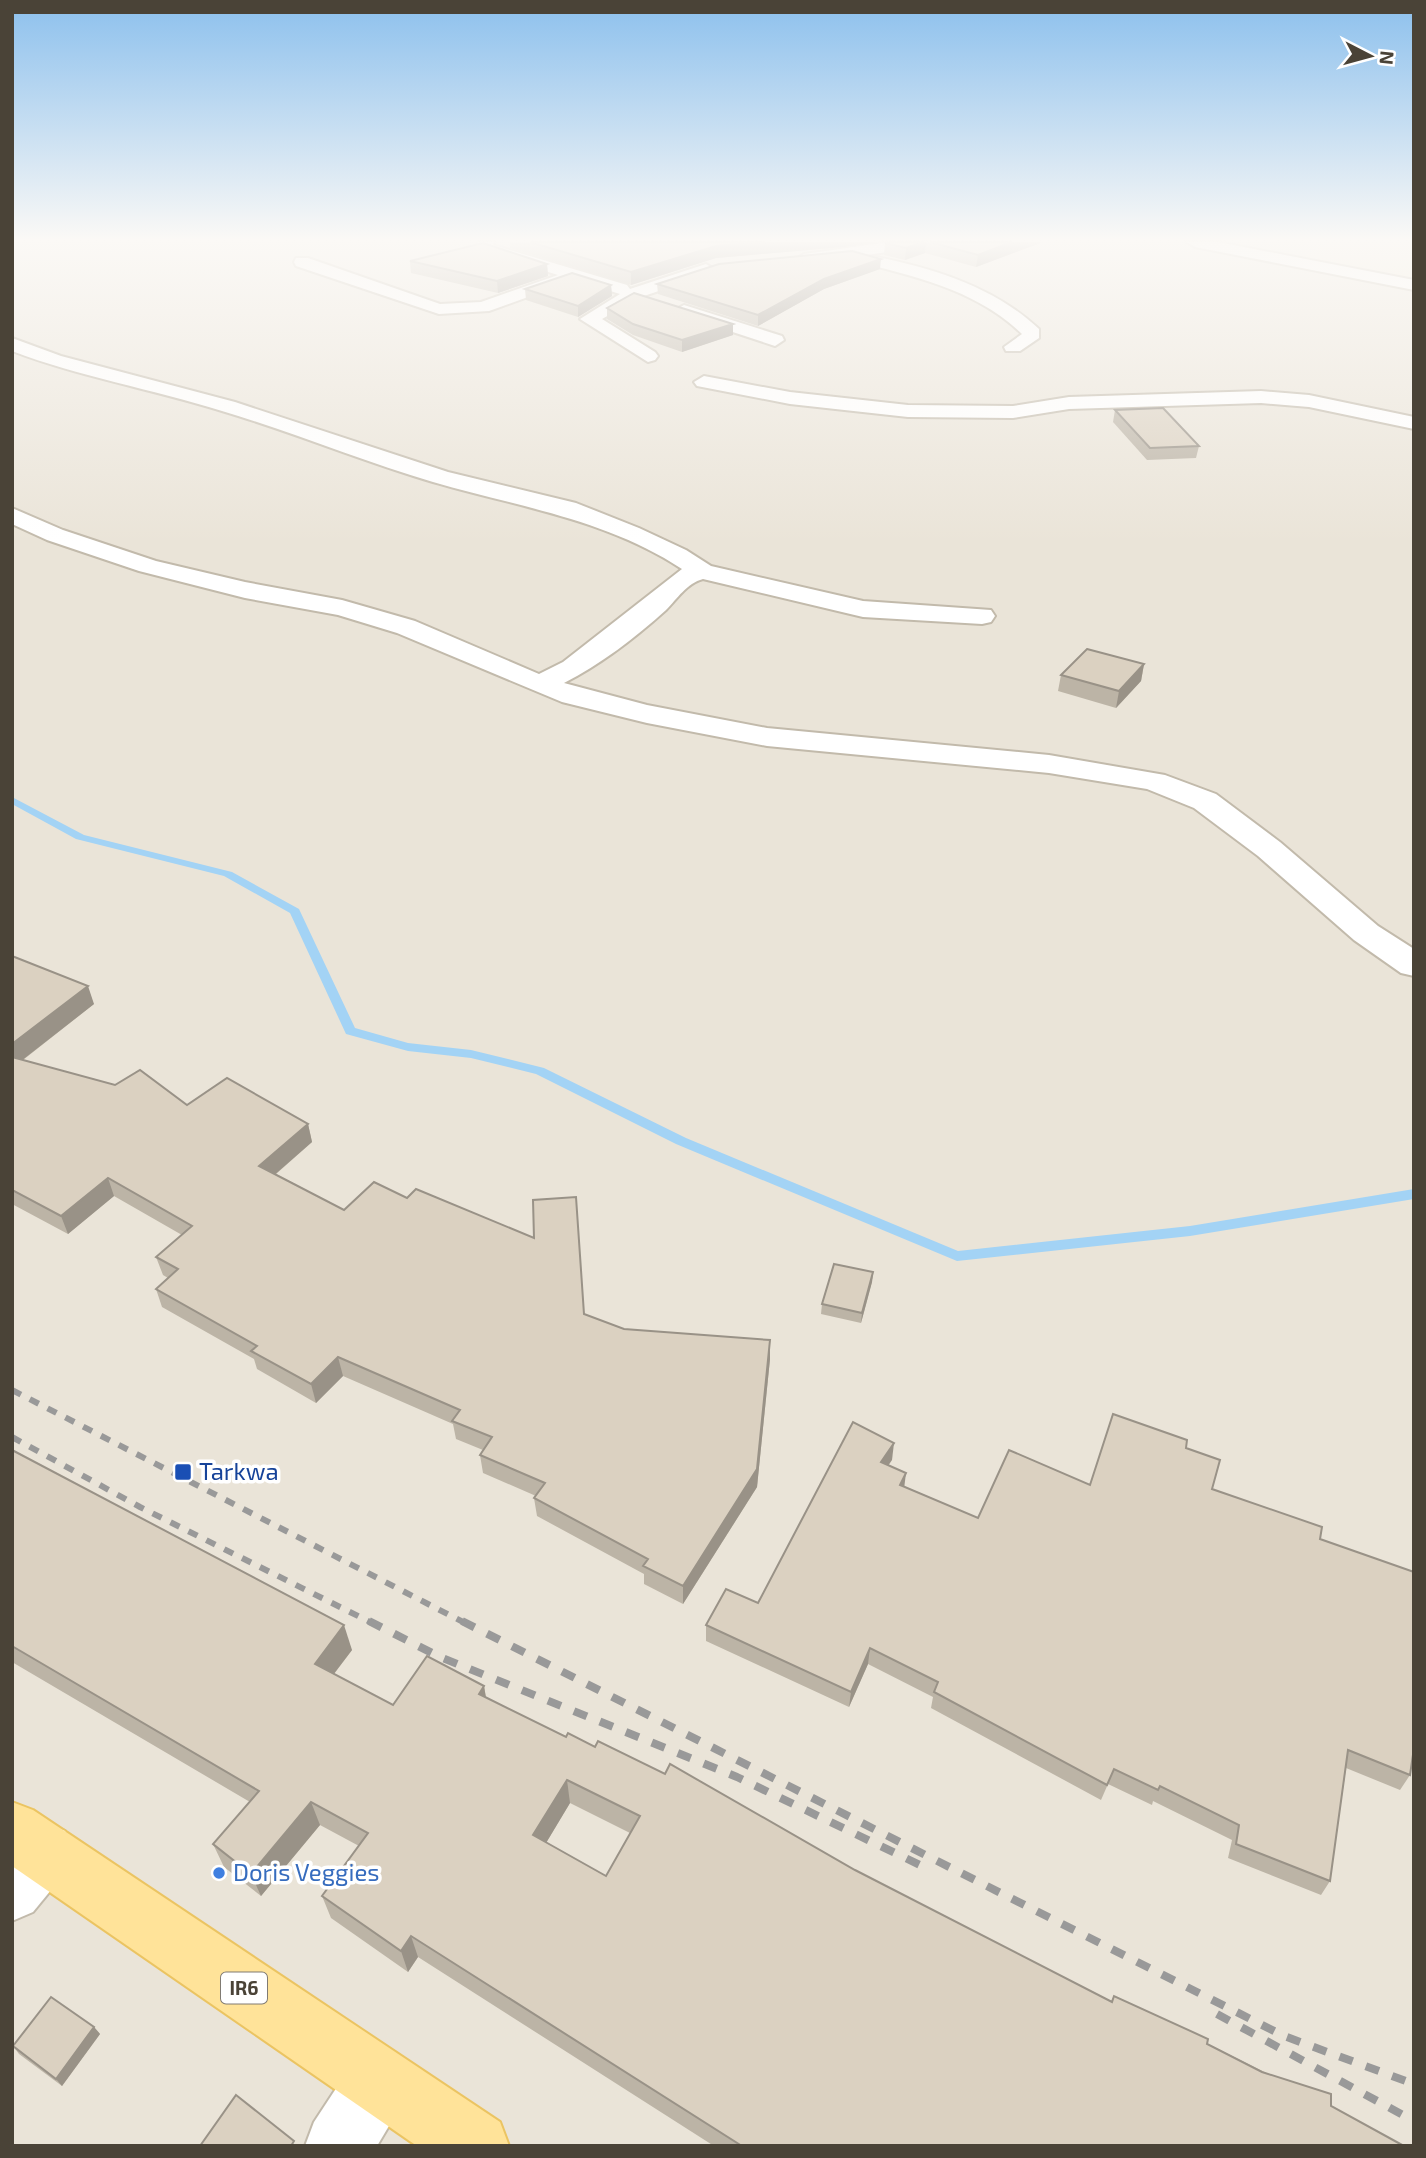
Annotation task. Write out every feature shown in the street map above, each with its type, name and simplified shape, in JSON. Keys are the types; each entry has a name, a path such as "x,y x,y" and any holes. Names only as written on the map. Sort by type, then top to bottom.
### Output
{"main road":[{"name":"IR6","path":"23,1858 379,2081 476,2146"}],"street":[{"path":"627,343 648,356"},
{"path":"1013,347 1021,343"},
{"path":"16,348 108,375 184,393 441,477 501,489 568,508 643,539 703,572 863,609 982,616"},
{"path":"705,382 790,398 908,411 1013,412 1080,402 1261,397 1310,401 1414,423"},
{"path":"12,515 55,535 148,566 245,590 342,608 406,626 496,667 572,696 767,737 847,747 1049,764 1154,781 1205,801 1269,849 1366,933 1414,965"},
{"path":"543,683 573,668 656,605 686,576 703,572"},
{"path":"338,2146 379,2081"}],"shaded area":[{"path":"12,343 1414,343 1414,2146 12,2146"}],"building":[{"path":"1163,408 1199,446 1150,448 1115,410"},
{"path":"1087,649 1144,664 1119,691 1061,675"},
{"path":"12,956 88,986 12,1044"},
{"path":"12,1057 115,1085 140,1070 187,1105 227,1078 308,1124 259,1166 344,1210 374,1182 407,1198 416,1189 534,1238 533,1200 576,1197 584,1314 624,1329 770,1340 757,1469 683,1586 643,1566 648,1559 534,1498 545,1483 480,1455 492,1437 452,1421 460,1410 338,1357 311,1384 251,1351 257,1346 156,1289 178,1269 156,1257 192,1226 108,1178 61,1216 12,1190"},
{"path":"834,1264 873,1272 862,1313 822,1304"},
{"path":"1113,1414 1187,1440 1186,1448 1220,1460 1212,1489 1322,1527 1320,1539 1414,1572 1414,1748 1410,1775 1348,1750 1330,1881 1236,1844 1239,1825 1160,1786 1158,1790 1114,1769 1107,1785 934,1692 938,1682 870,1648 851,1692 706,1625 726,1589 758,1603 853,1422 894,1443 881,1462 906,1473 900,1485 978,1518 1009,1450 1090,1485"},
{"path":"12,1450 344,1625 315,1664 393,1705 427,1656 484,1686 479,1694 566,1737 568,1733 595,1747 598,1741 665,1774 670,1764 855,1870 1112,2002 1114,1996 1208,2039 1207,2044 1262,2072 1331,2094 1331,2106 1404,2146 742,2146 411,1936 401,1951 322,1896 368,1833 311,1802 251,1874 213,1844 259,1791 12,1646","holes":["567,1780 640,1816 606,1876 533,1835"]},
{"path":"51,1997 94,2027 56,2079 13,2046"},
{"path":"236,2095 294,2141 291,2146 200,2146"}],"waterway":[{"path":"12,800 80,837 228,874 295,911 350,1031 408,1047 471,1054 540,1071 681,1141 957,1256 1190,1231 1414,1194"}],"railway":[{"path":"12,1390 465,1623"},
{"path":"12,1437 140,1507 372,1623"},
{"path":"369,1621 440,1657 737,1777 920,1865"},
{"path":"462,1621 1284,2036 1414,2084"},
{"path":"1217,2014 1414,2121"}],"place":[{"name":"Tarkwa","path":"183,1472"},
{"name":"Doris Veggies","path":"219,1873"}]}
